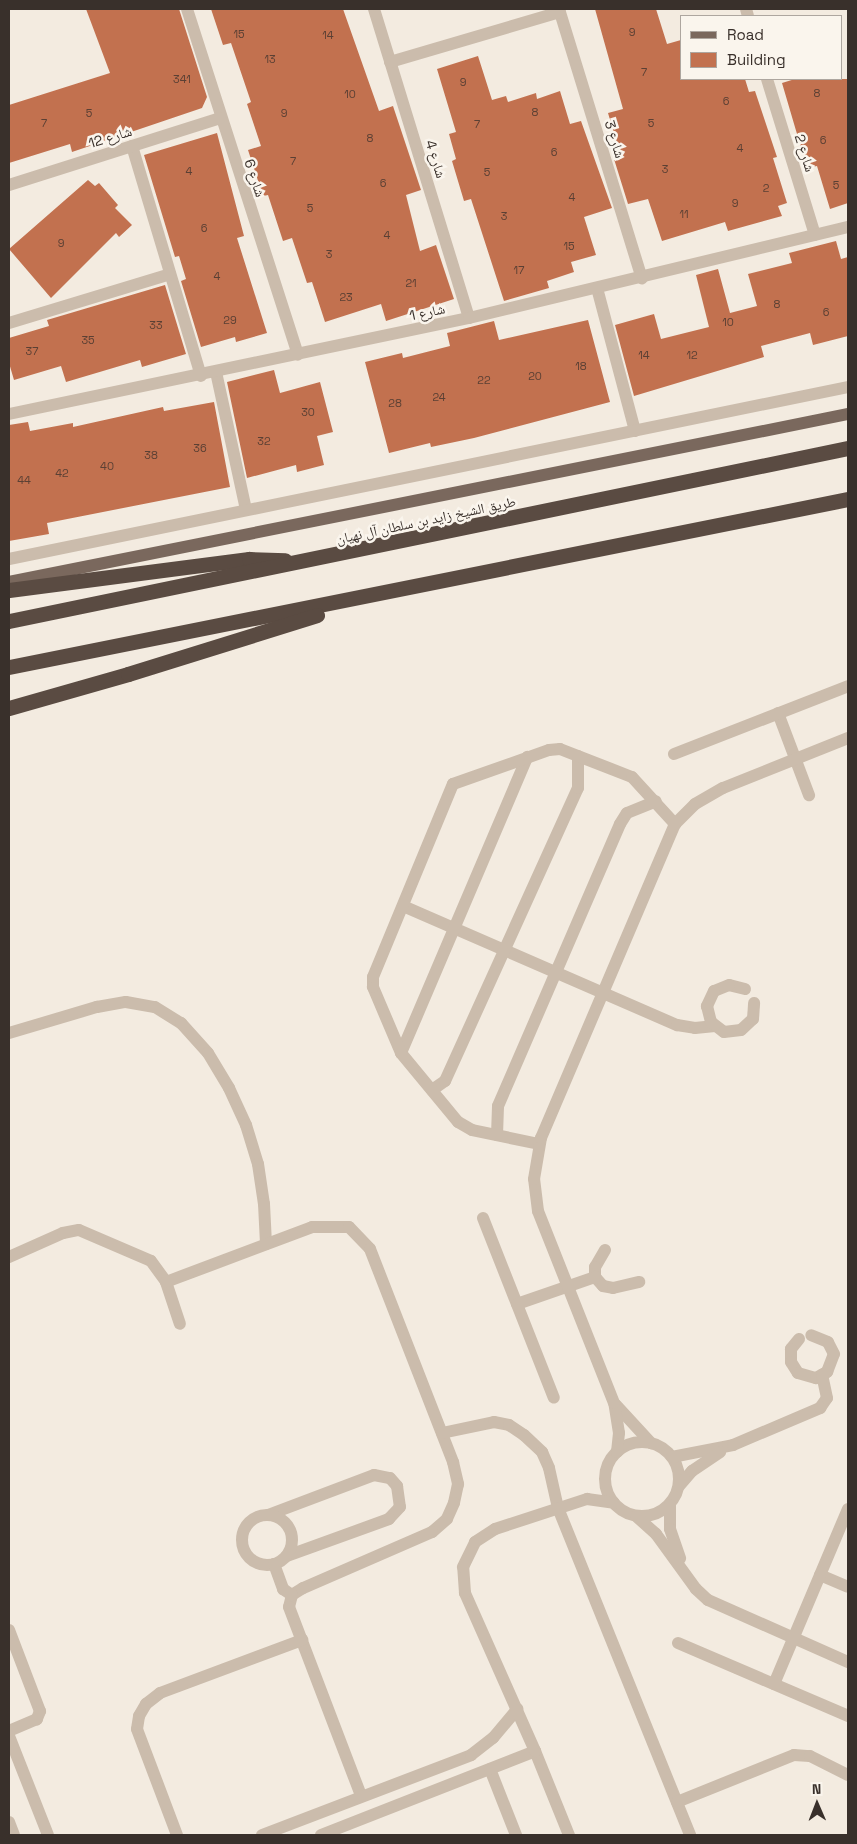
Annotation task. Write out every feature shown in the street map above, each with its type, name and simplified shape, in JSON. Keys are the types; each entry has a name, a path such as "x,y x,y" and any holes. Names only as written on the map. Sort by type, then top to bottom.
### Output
{"highway":[{"name":"طريق الشيخ زايد بن سلطان آل نهيان","path":"9,621 312,561 848,448"},
{"path":"9,667 848,499"},
{"path":"9,590 250,559 312,561"},
{"path":"9,708 128,674 390,592"}],"main road":[{"path":"9,582 848,414"}],"street":[{"name":"شارع 6","path":"187,9 220,118 298,355"},
{"name":"شارع 4","path":"374,9 469,318"},
{"path":"390,62 559,10"},
{"name":"شارع 3","path":"559,10 642,278"},
{"name":"شارع 2","path":"767,80 815,235"},
{"name":"شارع 12","path":"9,185 220,118"},
{"path":"132,146 200,376"},
{"name":"شارع 1","path":"9,414 200,376 469,318 848,227"},
{"path":"9,323 170,274"},
{"path":"597,288 635,431"},
{"path":"216,372 246,510"},
{"path":"9,559 848,387"},
{"path":"674,754 848,686"},
{"path":"778,713 809,795"},
{"path":"587,1499 606,1473 617,1452 619,1433 614,1403 538,1211 534,1179 540,1144 675,824 709,795 795,758 848,738"},
{"path":"540,1144 472,1130 458,1122 401,1053 373,987 373,977 453,784 526,758 555,750 578,756 632,776 675,824"},
{"path":"432,1090 445,1081 578,788 578,756"},
{"path":"401,1053 526,758"},
{"path":"496,1135 498,1106 557,974 620,824 628,813 656,801"},
{"path":"403,906 602,995 677,1025 695,1028 715,1026"},
{"path":"745,989 724,986 710,996 707,1012 715,1026 724,1032 741,1030 753,1019 754,1002"},
{"path":"9,1033 97,1007 126,1002 156,1007 181,1023 208,1053 229,1088 246,1125 263,1196 266,1244"},
{"path":"483,1218 554,1398"},
{"path":"166,1282 312,1227 330,1225 349,1227 362,1236 370,1249 442,1433 458,1484 454,1503 447,1519 432,1532 292,1596"},
{"path":"9,1257 63,1233 79,1230 151,1261 166,1282 180,1324"},
{"path":"595,1277 599,1256 605,1250"},
{"path":"517,1304 595,1277"},
{"path":"595,1277 603,1286 613,1288 639,1282"},
{"path":"805,1337 824,1338 832,1348 831,1367 822,1375 803,1376 793,1368 790,1355 805,1337"},
{"path":"679,1486 701,1464 733,1444 820,1408 827,1398 822,1375"},
{"path":"614,1403 634,1429 672,1457 680,1476 679,1486 670,1505 670,1529 684,1570"},
{"path":"442,1433 494,1422 509,1425 524,1435 542,1452 550,1468 558,1508 690,1835"},
{"path":"617,1452 633,1443 652,1443"},
{"path":"672,1457 733,1444"},
{"path":"606,1473 608,1494 614,1503"},
{"path":"374,1475 390,1478 397,1486 400,1507 389,1519 286,1556 274,1564 251,1560 242,1547 243,1532 247,1525 268,1515 374,1475"},
{"path":"569,1835 517,1709 465,1593 463,1567 475,1542 495,1529 587,1499 614,1503 636,1516 656,1534 696,1589 708,1600 848,1662"},
{"path":"636,1516 654,1514 670,1505"},
{"path":"774,1684 848,1509"},
{"path":"268,1515 282,1521 291,1534 286,1556"},
{"path":"274,1564 283,1589 292,1596"},
{"path":"820,1575 848,1587"},
{"path":"292,1596 289,1607 361,1796"},
{"path":"9,1630 40,1711 37,1719 9,1731"},
{"path":"177,1835 138,1730 139,1716 146,1704 160,1693 302,1640"},
{"path":"678,1643 848,1716"},
{"path":"262,1835 470,1755 493,1738 517,1709"},
{"path":"9,1736 48,1835"},
{"path":"322,1835 535,1751"},
{"path":"676,1802 794,1755 810,1756 848,1775"},
{"path":"490,1769 516,1835"},
{"path":"9,1822 14,1835"}],"building":[{"path":"86,9 179,9 207,97 202,108 72,152 70,144 9,163 9,105 110,73"},
{"path":"211,9 343,9 379,111 393,106 421,190 406,195 420,251 436,245 454,299 386,321 381,304 325,322 312,282 307,283 292,238 283,241 268,195 263,196 248,150 261,146 247,104 251,102 231,43 223,45"},
{"path":"595,9 656,9 667,44 680,40 680,80 745,80 749,92 755,91 777,157 773,158 787,203 778,206 782,216 728,231 725,222 662,241 648,199 628,204 614,159 621,157 608,113 623,109"},
{"path":"478,56 492,100 506,96 508,102 536,93 537,99 560,91 570,124 581,121 612,208 584,217 596,255 571,262 574,272 547,281 549,288 504,301 471,199 464,201 452,161 456,159 449,134 456,132 437,69"},
{"path":"848,79 848,203 830,209 817,166 807,168 782,83 792,80"},
{"path":"217,133 244,236 237,238 267,333 236,342 235,337 201,347 181,281 186,279 179,256 175,257 144,155"},
{"path":"88,180 95,186 99,183 118,205 115,208 132,225 119,237 116,233 51,298 9,249"},
{"path":"836,241 841,259 848,257 848,336 813,345 810,333 761,346 764,357 634,396 615,325 654,314 661,339 709,327 696,275 718,269 730,313 757,306 748,274 792,263 789,253"},
{"path":"165,285 186,354 142,367 140,360 66,382 61,366 14,380 9,363 9,338 49,326 47,320"},
{"path":"588,320 610,402 474,438 431,447 430,443 389,453 365,362 402,353 403,358 450,346 447,333 494,321 499,340"},
{"path":"274,370 280,393 320,382 333,432 317,436 324,465 297,472 296,465 247,478 227,382"},
{"path":"214,402 230,487 47,523 49,534 9,541 9,425 28,422 30,431 73,423 73,427 163,407 164,411"}]}
